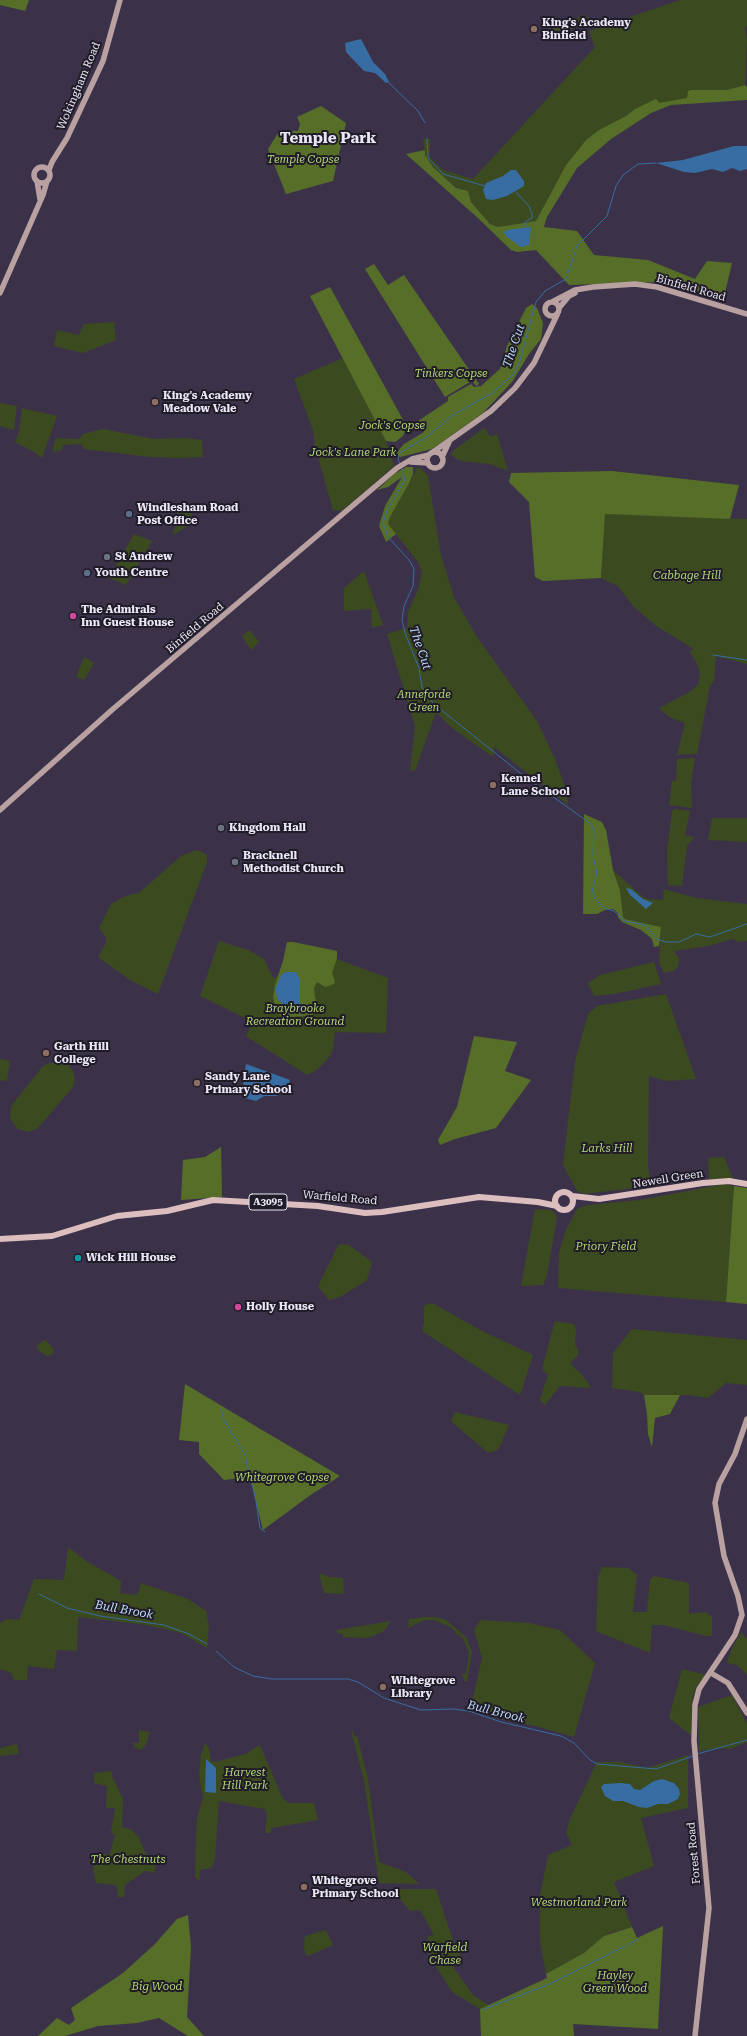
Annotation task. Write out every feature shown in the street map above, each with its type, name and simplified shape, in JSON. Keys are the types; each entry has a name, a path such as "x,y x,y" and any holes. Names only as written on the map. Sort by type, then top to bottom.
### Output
{"main road":[{"name":"Wokingham Road","path":"49,170 52,162 63,145 103,61 120,0"},
{"name":"Wokingham Road","path":"118,10 123,0"},
{"name":"Wokingham Road","path":"41,166 63,145"},
{"path":"0,293 40,201 50,175 49,170 41,166 36,169 34,173 37,181 40,201"},
{"path":"37,181 43,183 47,181"},
{"name":"Binfield Road","path":"552,302 568,293 582,289 635,284 657,287 747,314"},
{"name":"Binfield Road","path":"559,308 569,296 582,289"},
{"path":"552,302 557,304 559,308 557,315 552,317 545,313 545,306 552,302"},
{"name":"Binfield Road","path":"548,315 548,334"},
{"name":"Binfield Road","path":"0,810 113,709 397,468 405,462 431,454 491,411 515,388 534,363 557,315"},
{"name":"Binfield Road","path":"442,457 451,440"},
{"path":"405,462 414,461 428,463 433,467 442,463 442,457 438,453 431,454 428,463"},
{"name":"Newell Green","path":"573,1204 591,1199 622,1196 703,1183 729,1181 747,1184"},
{"path":"564,1192 572,1196 573,1204 564,1210 557,1206 556,1199 558,1194 564,1192"},
{"name":"Newell Green","path":"572,1196 591,1199"},
{"name":"Warfield Road","path":"0,1239 52,1236 117,1216 168,1211 213,1200 318,1206 365,1213 382,1212 474,1197 538,1202 557,1206"},
{"name":"Warfield Road","path":"538,1202 556,1199"},
{"name":"Forest Road","path":"695,2036 709,1908 696,1755 694,1712 696,1697 703,1683 735,1635 742,1615 738,1596 721,1545 715,1503 719,1484 735,1454 747,1419"},
{"path":"711,1673 728,1683 747,1713"}],"green space":[{"path":"0,0 29,0 25,11 0,5"},
{"path":"680,0 747,0 747,26 745,28 747,40 745,85 727,90 691,90 687,98 635,109 626,116 599,130 586,140 566,165 536,221 498,227 490,224 471,202 468,191 457,188 433,167 425,155 423,139 430,138 430,157 443,170 473,179 595,47 589,31"},
{"path":"587,15 590,24 554,33 552,25"},
{"path":"745,85 747,87 747,100 671,105 651,113 611,139 577,168 547,217 544,227 577,231 594,255 648,260 695,279 707,261 732,263 724,297 717,301 660,282 569,285 536,250 517,252 511,250 479,219 406,154 425,150 425,155 433,167 456,188 468,191 471,202 490,224 498,227 536,221 566,165 586,140 599,130 626,116 635,109 656,99 659,103 687,98 688,91 691,90 727,90"},
{"name":"Temple Copse","path":"321,106 346,123 333,181 286,194 268,149 280,130 298,131 300,124 297,117"},
{"name":"Tinkers Copse","path":"374,264 388,285 404,275 479,384 476,386 473,382 470,382 445,397 365,269"},
{"name":"Jock's Copse","path":"330,287 407,427 403,436 395,442 386,441 310,296"},
{"path":"532,304 537,308 543,323 541,339 529,354 512,382 483,413 432,449 400,457 395,454 404,444 424,432 427,421 422,422 406,434 421,419 448,401 448,397 471,384 474,387 481,386 500,369 507,346 526,308"},
{"path":"114,322 116,340 83,353 54,346 57,330 79,335 84,324"},
{"name":"Jock's Lane Park","path":"343,358 386,441 394,466 342,511 333,510 315,447 313,430 294,379"},
{"path":"0,403 17,406 14,430 0,426"},
{"path":"22,408 57,416 42,458 15,442 19,432"},
{"path":"484,428 491,437 497,434 508,471 490,464 461,461 451,455 454,450"},
{"path":"103,429 154,439 185,438 202,440 203,457 149,457 84,449 81,444 63,445 62,450 53,452 56,438 79,439 83,434"},
{"path":"406,467 413,467 413,474 390,517 388,524 396,534 386,542 379,526 385,506 402,477 388,487 377,490 394,474"},
{"name":"Anneforde Green","path":"417,468 421,468 428,476 441,555 454,597 475,634 537,721 555,759 564,784 568,805 494,747 493,757 452,728 436,712 415,771 410,770 415,726 387,634 407,628 408,612 418,590 422,572 418,562 388,524 390,517"},
{"path":"612,471 739,485 730,519 605,514 601,578 543,581 535,577 529,502 509,482 511,473"},
{"path":"190,510 194,521 174,535 173,533 178,514 177,512"},
{"name":"Cabbage Hill","path":"605,514 747,519 747,664 716,656 714,681 710,686 697,754 677,755 685,723 669,717 659,708 688,693 698,685 700,674 696,661 689,651 694,649 656,626 634,607 618,586 601,578"},
{"path":"134,534 152,541 126,585 109,578"},
{"path":"364,571 383,625 372,628 371,609 344,611 344,588"},
{"path":"250,630 259,642 251,650 242,636"},
{"path":"84,657 94,663 84,680 76,677"},
{"path":"695,758 691,783 692,808 669,805 672,781 676,781 677,759"},
{"path":"675,809 690,811 685,835 693,837 687,846 682,886 668,885 667,852 672,811"},
{"path":"584,814 602,822 606,830 613,870 620,890 623,917 625,919 661,927 659,946 654,947 652,939 641,930 622,922 618,917 618,913 613,909 605,910 597,914 583,914"},
{"path":"712,818 747,818 747,842 708,840"},
{"path":"197,850 207,855 207,862 158,994 130,980 98,957 106,943 106,938 99,928 111,904 124,897 140,892 181,856"},
{"path":"613,870 643,897 649,899 663,900 664,889 696,898 747,904 747,941 739,942 732,939 708,946 674,951 679,958 678,967 673,971 664,973 659,963 661,927 625,919 623,917 620,890"},
{"name":"Braybrooke Recreation Ground","path":"219,941 248,950 264,959 273,978 278,976 283,968 291,942 388,978 386,1033 335,1032 333,1050 330,1056 318,1069 307,1075 246,1036 253,1022 200,996"},
{"path":"287,942 337,951 337,958 332,973 335,981 334,984 325,987 317,982 314,988 315,998 320,1007 313,1015 282,1018 278,1013 273,998 275,985 283,961"},
{"path":"654,962 661,984 614,994 594,996 588,983 600,975"},
{"name":"Larks Hill","path":"666,994 696,1079 667,1081 649,1076 648,1165 651,1186 584,1194 577,1191 563,1165 575,1061 588,1014 597,1006"},
{"path":"474,1036 517,1042 505,1071 531,1080 496,1128 455,1139 440,1145 438,1140 457,1107"},
{"path":"0,1059 10,1061 7,1081 0,1080"},
{"path":"58,1061 68,1064 73,1071 75,1080 73,1087 37,1129 28,1132 18,1129 10,1119 11,1106 44,1065"},
{"path":"221,1147 222,1197 181,1200 183,1160 205,1157"},
{"path":"724,1157 733,1179 709,1180 708,1158"},
{"name":"Priory Field","path":"724,1184 734,1186 726,1302 558,1288 559,1252 566,1230 577,1209 588,1205 640,1200"},
{"path":"734,1186 747,1188 747,1304 726,1302"},
{"path":"535,1209 551,1210 555,1213 557,1218 547,1276 543,1285 521,1286"},
{"path":"339,1244 349,1245 372,1262 367,1280 340,1297 329,1300 318,1286"},
{"path":"432,1303 482,1331 533,1355 520,1395 422,1331 425,1305"},
{"path":"555,1321 574,1324 576,1329 575,1345 578,1350 578,1355 570,1363 583,1376 591,1388 560,1386 545,1405 540,1400 548,1374 543,1371 543,1365"},
{"path":"632,1329 747,1340 747,1385 726,1383 708,1398 688,1395 644,1395 640,1392 612,1388 613,1353"},
{"path":"44,1340 47,1341 54,1350 52,1355 47,1356 38,1350 37,1345"},
{"name":"Whitegrove Copse","path":"185,1384 340,1476 309,1496 263,1530 250,1477 224,1480 199,1454 199,1442 179,1440"},
{"path":"644,1395 680,1395 670,1414 655,1418 652,1447 648,1434"},
{"path":"455,1412 509,1425 497,1450 488,1453 451,1421"},
{"path":"68,1547 86,1561 121,1581 120,1593 137,1595 141,1583 188,1599 206,1611 209,1625 207,1648 181,1633 147,1625 78,1617 77,1651 57,1650 54,1669 28,1666 27,1680 14,1680 11,1673 0,1669 0,1623 7,1619 19,1620 34,1579 64,1580"},
{"path":"602,1567 628,1568 637,1575 633,1612 647,1612 650,1580 654,1576 689,1583 689,1614 708,1612 708,1615 712,1616 712,1636 706,1636 664,1625 652,1625 650,1653 596,1631 598,1578"},
{"path":"319,1573 329,1577 343,1578 344,1594 324,1593"},
{"path":"435,1617 446,1620 466,1637 472,1652 467,1681 464,1681 462,1674 465,1674 467,1669 469,1653 463,1639 458,1634 456,1635 455,1631 450,1627 434,1620 424,1620 408,1628 409,1619"},
{"path":"480,1620 530,1623 560,1630 595,1663 574,1737 536,1726 502,1719 471,1707 482,1658 474,1630"},
{"path":"391,1621 384,1631 368,1638 343,1637 343,1634 337,1633 337,1630"},
{"path":"741,1632 747,1639 747,1675 737,1665 727,1663 731,1650"},
{"path":"682,1669 706,1675 696,1688 693,1696 691,1735 669,1718"},
{"path":"732,1695 747,1724 747,1742 730,1749 718,1748 699,1751 698,1707"},
{"path":"139,1730 149,1732 147,1742 142,1750 135,1748 133,1743 139,1743"},
{"path":"351,1731 353,1731 354,1737 357,1736 368,1779 379,1862 406,1872 419,1884 379,1883 364,1780"},
{"name":"Harvest Hill Park","path":"205,1743 209,1748 211,1761 215,1762 245,1754 260,1745 283,1799 289,1803 314,1803 318,1820 272,1828 270,1833 265,1833 267,1815 265,1809 219,1801 215,1859 211,1868 200,1870 199,1881 195,1877 196,1835 197,1819 203,1797 199,1775 201,1754"},
{"path":"17,1744 19,1754 0,1756 0,1748"},
{"name":"Westmorland Park","path":"688,1755 688,1808 641,1818 654,1866 614,1882 632,1927 610,1933 584,1953 546,1974 540,1942 540,1896 548,1855 572,1845 566,1833 570,1819 597,1762 621,1762 647,1768"},
{"name":"The Chestnuts","path":"112,1771 112,1776 123,1799 122,1827 132,1830 138,1836 146,1854 157,1859 154,1873 145,1871 125,1885 124,1897 118,1897 117,1887 115,1885 96,1883 93,1868 95,1855 110,1854 115,1834 111,1833 115,1808 106,1808 107,1786 94,1783 94,1773"},
{"name":"Warfield Chase","path":"399,1889 436,1889 453,1941 459,1947 461,1960 453,1967 474,1996 489,2005 480,2009 452,1992 430,1957 427,1937 434,1935 420,1910 410,1911 397,1895 397,1891"},
{"name":"Big Wood","path":"188,1915 191,1947 187,2017 204,2036 188,2036 159,2018 137,2023 98,2026 65,2036 38,2036 57,2018 69,2025 75,2020 71,2008 123,1973 155,1944 177,1919"},
{"name":"Hayley Green Wood","path":"663,1926 658,2029 573,2024 574,2036 481,2036 480,2009 547,1978 546,1974 584,1953 604,1936 632,1927 637,1938"},
{"path":"326,1930 333,1945 308,1956 306,1955 304,1948 305,1936"}],"water":[{"path":"361,39 373,62 385,74 389,82 386,83 375,73 364,71 346,52 345,43"},
{"path":"734,146 747,146 747,169 740,171 732,168 723,172 712,169 695,173 684,172 656,163 683,160"},
{"path":"511,170 516,170 524,181 524,186 507,196 493,200 486,199 483,190 486,183 503,176"},
{"path":"531,227 529,245 521,247 506,236 504,232 507,230"},
{"path":"626,888 631,889 643,899 653,903 646,909 630,895"},
{"path":"286,972 296,972 300,980 300,1005 294,1010 290,1009 278,1000 275,989 282,974"},
{"path":"246,1064 290,1080 288,1086 283,1093 276,1096 264,1096 256,1101 245,1098 242,1093"},
{"path":"206,1759 216,1768 216,1793 205,1792"},
{"path":"662,1779 674,1783 679,1789 680,1794 678,1799 668,1804 658,1804 647,1808 639,1807 623,1801 613,1801 605,1796 601,1787 604,1784 620,1783 630,1784 634,1789 640,1790 654,1781"}],"waterway":[{"path":"388,82 418,111 425,123"},
{"path":"427,139 428,158 443,174 485,186"},
{"name":"The Cut","path":"400,464 398,459 400,453 428,436 451,416 492,393 513,375 519,363 536,302 545,291 566,279 577,246 607,216 616,186 623,175 638,164 656,163"},
{"path":"516,192 529,206 532,214 532,218 525,222 524,227"},
{"name":"The Cut","path":"402,469 405,480 387,510 383,523 388,537 409,560 414,569 413,586 404,606 402,620 405,633 419,668 422,687 428,697 435,705 524,776 591,824 594,830 593,855 597,874 592,891 595,899 604,908 614,911 625,921 645,925 657,939 666,942 679,942 696,934 710,937 747,924"},
{"path":"713,655 747,660"},
{"path":"224,1408 222,1415 224,1420 245,1455 256,1501 260,1528 265,1532"},
{"name":"Bull Brook","path":"39,1594 67,1608 100,1616 164,1625 189,1634 207,1644"},
{"name":"Bull Brook","path":"216,1651 234,1667 253,1676 272,1679 348,1679 358,1682 384,1698 421,1710 453,1709 469,1711 501,1722 561,1736 574,1743 590,1760 597,1764 656,1769 693,1756"},
{"name":"Bull Brook","path":"697,1754 747,1740"},
{"path":"628,1945 638,1939"},
{"path":"482,2010 550,1984 625,1946"}],"place":[{"name":"King's Academy Binfield","path":"534,29"},
{"name":"King's Academy Meadow Vale","path":"155,402"},
{"name":"Windlesham Road Post Office","path":"129,514"},
{"name":"St Andrew","path":"107,557"},
{"name":"Youth Centre","path":"87,573"},
{"name":"The Admirals Inn Guest House","path":"73,616"},
{"name":"Kennel Lane School","path":"493,785"},
{"name":"Kingdom Hall","path":"221,828"},
{"name":"Bracknell Methodist Church","path":"235,862"},
{"name":"Garth Hill College","path":"46,1053"},
{"name":"Sandy Lane Primary School","path":"197,1083"},
{"name":"Wick Hill House","path":"78,1258"},
{"name":"Holly House","path":"238,1307"},
{"name":"Whitegrove Library","path":"383,1687"},
{"name":"Whitegrove Primary School","path":"304,1887"}],"district":[{"name":"Temple Park","path":"328,139"}]}
